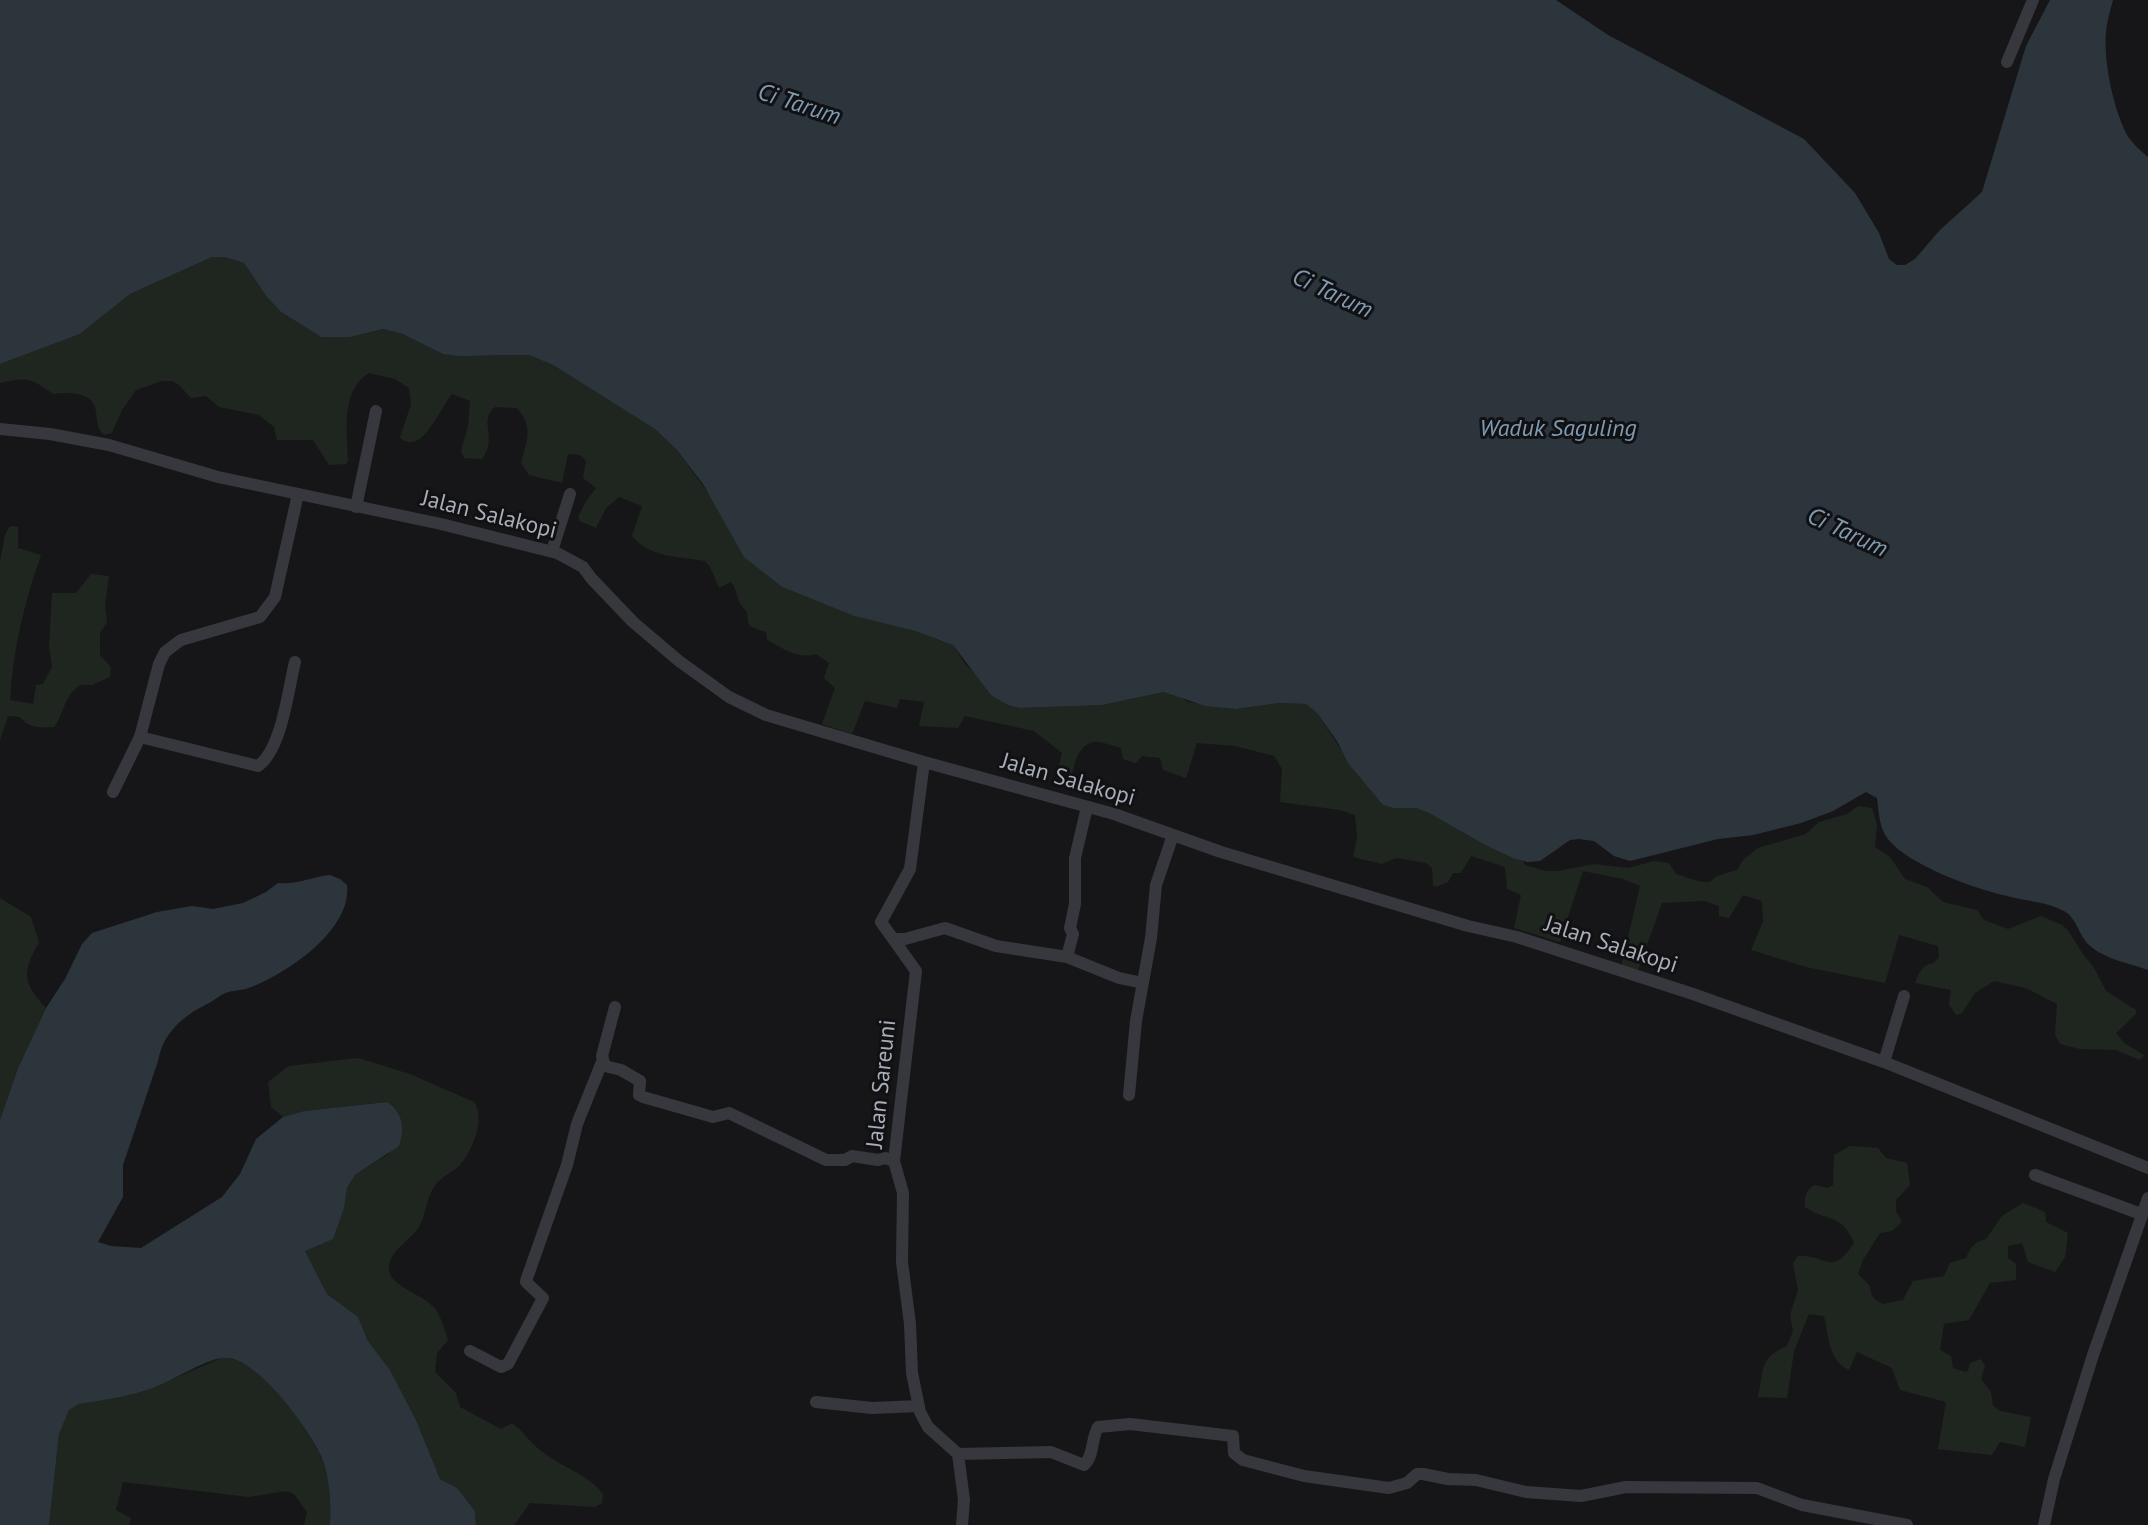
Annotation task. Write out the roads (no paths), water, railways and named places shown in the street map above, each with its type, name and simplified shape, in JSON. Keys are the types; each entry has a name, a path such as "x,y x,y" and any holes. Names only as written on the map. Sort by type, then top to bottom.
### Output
{"street":[{"path":"2007,62 2033,0"},
{"path":"356,507 376,411"},
{"name":"Jalan Salakopi","path":"0,429 50,434 109,445 218,477 552,551 583,567 633,622 679,661 729,697 766,715 1087,807 1221,852 1468,926 1517,937 1728,1006 1884,1062 2148,1168"},
{"path":"113,792 140,737 159,664 165,652 181,640 260,617 275,597 298,494"},
{"path":"552,551 570,494"},
{"path":"140,737 258,766 268,757 277,737 295,662"},
{"name":"Jalan Sareuni","path":"924,762 910,869 881,922 916,971 894,1161 903,1193 902,1262 910,1324 912,1373 919,1406 928,1427 958,1454"},
{"path":"1067,957 1073,934 1070,928 1075,904 1076,858 1087,807"},
{"path":"1129,1095 1136,1021 1151,938 1156,885 1174,835"},
{"path":"894,939 905,939 945,928 996,946 1067,957 1119,978 1143,983"},
{"path":"1884,1062 1904,996"},
{"path":"470,1352 501,1367 508,1364 543,1298 526,1283 527,1278 567,1165 577,1124 602,1062 601,1056 615,1007"},
{"path":"602,1062 605,1066 621,1070 640,1081 639,1095 643,1097 713,1116 729,1113 826,1160 845,1160 852,1156 894,1161"},
{"path":"2035,1175 2141,1214"},
{"path":"2043,1525 2054,1479 2092,1355 2148,1198"},
{"path":"816,1402 872,1408 919,1406"},
{"path":"962,1525 964,1500 958,1454 1051,1451 1084,1465 1089,1460 1098,1427 1130,1424 1233,1436 1234,1453 1243,1460 1304,1476 1389,1488 1407,1483 1417,1474 1476,1480 1526,1492 1581,1496 1626,1487 1757,1488 1802,1505 1907,1525"}],"water":[{"name":"Waduk Saguling","path":"0,0 1556,0 1608,35 1804,139 1855,193 1879,233 1889,259 1897,265 1905,265 1915,259 1940,230 1982,192 2026,46 2050,0 2113,0 2107,24 2106,44 2111,86 2129,138 2148,157 2148,970 2095,950 2064,911 1978,888 1943,875 1911,858 1885,835 1877,798 1866,792 1833,811 1801,823 1753,835 1718,839 1630,861 1614,856 1594,841 1579,839 1570,840 1540,861 1528,862 1485,845 1429,813 1416,808 1383,805 1348,763 1337,741 1317,713 1306,704 1279,703 1236,709 1205,706 1164,692 1102,705 1020,708 1008,705 991,695 953,645 915,631 854,616 782,587 744,557 703,484 677,450 655,429 553,365 529,355 443,354 403,334 383,329 350,337 321,337 281,312 266,296 244,263 225,257 212,257 130,294 80,334 0,364"},
{"path":"330,875 347,885 346,901 340,917 316,946 269,979 251,987 228,992 191,1013 170,1033 161,1050 123,1165 123,1197 98,1242 111,1246 141,1248 222,1197 240,1174 256,1139 283,1117 304,1111 387,1102 401,1121 399,1146 355,1175 347,1188 344,1208 333,1239 305,1251 327,1294 358,1317 368,1341 390,1370 416,1420 440,1479 457,1488 475,1511 476,1525 330,1525 326,1473 315,1444 293,1412 265,1380 250,1367 222,1358 153,1388 126,1396 79,1404 69,1410 59,1434 49,1525 0,1525 0,1120 18,1068 46,1008 65,979 82,944 92,933 157,912 192,906 213,909 243,903 278,883"}],"water label":[{"name":"Ci Tarum","path":"799,105"},
{"name":"Ci Tarum","path":"1332,294"},
{"name":"Ci Tarum","path":"1847,533"}]}
